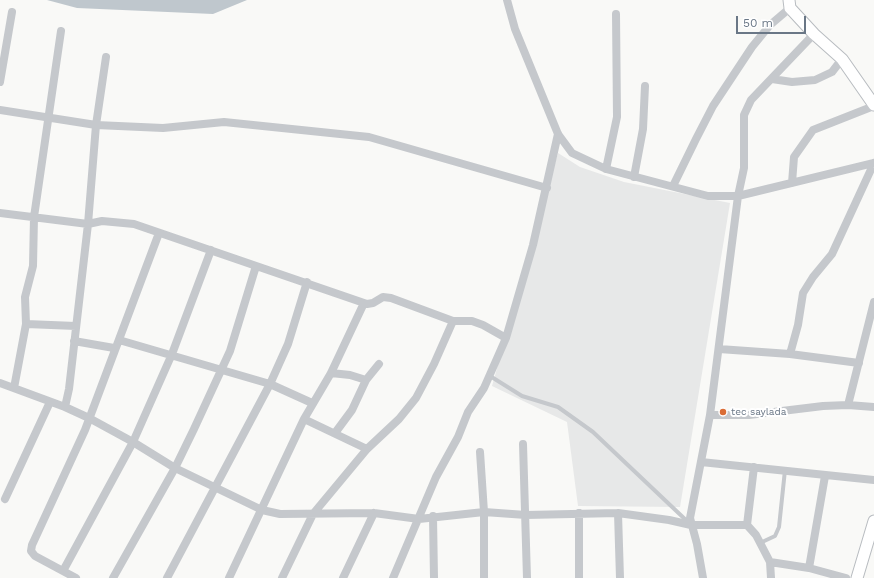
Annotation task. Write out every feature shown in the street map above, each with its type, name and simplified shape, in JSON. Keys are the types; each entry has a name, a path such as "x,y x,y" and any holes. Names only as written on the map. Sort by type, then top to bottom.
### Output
{"street":[{"path":"506,0 515,29 558,134 572,153 606,169 708,196 738,196 874,163 832,254 813,277 803,293 798,325 790,354"},
{"path":"673,186 713,106 752,47 790,4 814,34 842,59 874,105 813,130 794,157 792,183"},
{"path":"0,82 12,12"},
{"path":"606,169 617,118 616,14"},
{"path":"14,388 26,324 25,297 33,266 34,217 61,31"},
{"path":"703,578 697,544 690,518 710,415 720,349 738,196 744,168 744,115 751,100 814,34"},
{"path":"65,407 69,389 88,224 96,125 106,57"},
{"path":"772,79 792,82 816,80 832,72 842,59"},
{"path":"634,177 643,129 645,86"},
{"path":"0,110 96,125 163,128 224,122 369,137 547,188"},
{"path":"393,577 436,478 458,437 468,412 490,376 506,338 533,245 558,134"},
{"path":"0,213 88,224 102,221 134,224 307,282 364,303 370,304 383,297 391,298 454,321 472,321 484,325 506,338"},
{"path":"76,578 35,556 31,551 32,545 89,418 114,348 119,340 159,233"},
{"path":"63,570 134,442 172,354 211,250"},
{"path":"113,578 175,468 230,351 241,320 256,266"},
{"path":"167,578 270,384 288,344 307,282"},
{"path":"848,405 874,302"},
{"path":"229,578 304,419 331,373 364,303"},
{"path":"282,578 313,514 367,449 399,419 416,398 454,321"},
{"path":"26,324 76,326"},
{"path":"119,340 172,354 270,384 312,403"},
{"path":"74,341 114,348"},
{"path":"720,349 790,354 859,363"},
{"path":"335,433 352,410 366,380 378,364"},
{"path":"331,373 350,375 366,380"},
{"path":"0,383 65,407 89,418 134,442 175,468 262,510 280,514 374,513 419,519 433,516 484,512 526,515 618,513 669,520 691,525 747,525"},
{"path":"5,499 50,402"},
{"path":"710,415 749,415 848,405 874,407"},
{"path":"304,419 367,449"},
{"path":"523,444 528,578"},
{"path":"480,452 484,512 484,578"},
{"path":"701,462 874,480"},
{"path":"754,467 747,525 760,543 770,562 771,578"},
{"path":"809,568 825,476"},
{"path":"343,578 374,513"},
{"path":"579,513 579,578"},
{"path":"618,513 620,578"},
{"path":"433,516 434,578"},
{"path":"857,578 874,523"},
{"path":"770,562 809,568 846,578"}],"lane":[{"path":"490,376 522,396 558,407 593,432 691,525"},
{"path":"760,543 775,536 779,527 785,470"}],"shaded area":[{"path":"47,0 247,0 213,14 77,8"},
{"path":"558,153 580,167 624,182 730,203 680,507 578,506 567,422 492,386"}],"place":[{"name":"tec saylada","path":"723,412"}]}
